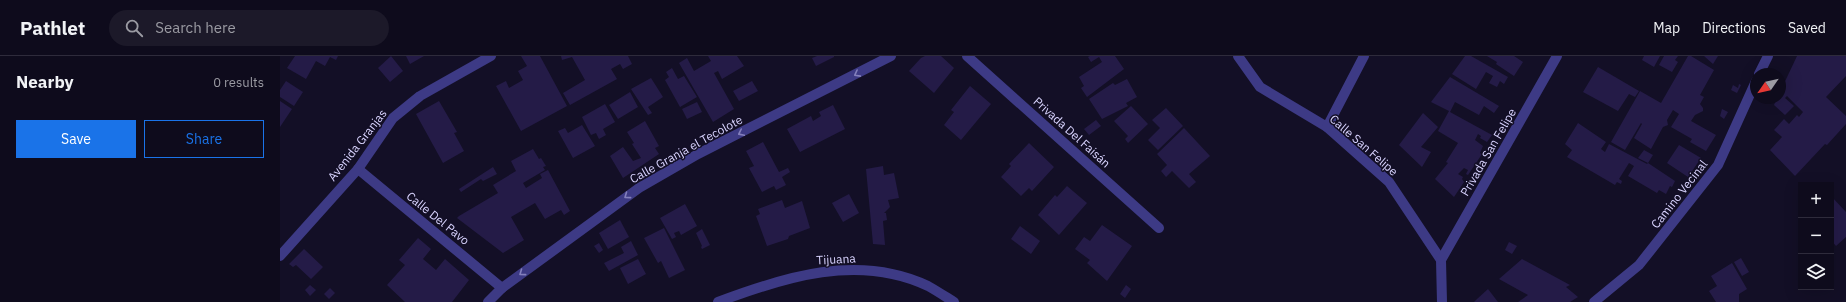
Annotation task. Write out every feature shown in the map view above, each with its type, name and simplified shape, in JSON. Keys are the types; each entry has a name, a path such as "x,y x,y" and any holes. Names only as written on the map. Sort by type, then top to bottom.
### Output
{"street":[{"name":"Avenida Granjas","path":"280,256 358,169 393,118 420,96 491,56"},
{"name":"Calle Granja el Tecolote","path":"488,302 502,288 639,188 698,154 891,56"},
{"name":"Privada Del Faisán","path":"967,56 1159,228"},
{"name":"Calle San Felipe","path":"1238,56 1260,87 1327,127 1389,182 1441,260"},
{"path":"1327,127 1364,56"},
{"name":"Privada San Felipe","path":"1441,260 1557,56"},
{"path":"1762,68 1768,56"},
{"name":"Camino Vecinal","path":"1594,302 1639,265 1718,165 1750,94"},
{"name":"Calle Del Pavo","path":"358,169 502,288"},
{"path":"1441,260 1442,302"},
{"name":"Tijuana","path":"718,302 753,289 796,276 825,272 873,271 906,278 921,284 954,302"}],"building":[{"path":"295,56 338,56 336,60 330,57 325,66 316,61 306,79 287,68"},
{"path":"391,56 403,71 390,82 378,68"},
{"path":"406,56 424,56 410,64"},
{"path":"521,56 540,56 567,106 521,131 496,86 506,81 509,88 523,80 518,71 527,66"},
{"path":"561,56 628,56 632,64 623,69 620,64 611,69 617,79 570,105 563,93 585,80 572,57 562,60"},
{"path":"708,56 737,56 744,66 722,79 718,71 714,73 734,109 713,122 679,63 687,58 694,71 711,61"},
{"path":"817,56 834,57 816,66 812,58"},
{"path":"925,56 941,56 954,68 934,93 909,71 921,58"},
{"path":"1115,56 1124,69 1087,97 1081,88 1084,86 1079,77 1102,62 1099,57 1091,62 1088,57"},
{"path":"1465,56 1471,56 1508,77 1504,84 1500,81 1497,87 1489,83 1493,76 1486,72 1476,89 1452,74"},
{"path":"1487,56 1514,56 1523,62 1514,76"},
{"path":"1644,56 1660,56 1654,67 1642,60"},
{"path":"1664,56 1678,56 1675,60 1678,62 1672,72 1659,65"},
{"path":"1688,56 1691,56 1714,70 1700,95 1704,97 1700,104 1703,111 1695,115 1691,121 1716,135 1706,151 1690,142 1692,139 1671,127 1679,114 1673,110 1667,120 1668,125 1663,127 1651,149 1634,138 1642,124 1641,123 1625,150 1611,142 1640,91 1661,103"},
{"path":"1704,56 1718,56 1713,64"},
{"path":"1797,56 1846,56 1846,76 1826,97 1846,116 1846,124 1795,176 1770,150 1782,137 1774,130 1784,119 1789,124 1797,115 1799,117 1803,112 1787,96 1786,97 1786,79"},
{"path":"1598,67 1639,91 1635,97 1629,94 1618,111 1583,92"},
{"path":"672,68 678,79 684,76 697,97 680,107 665,80 669,77 666,72"},
{"path":"1450,77 1499,106 1494,113 1484,106 1479,115 1455,102 1450,112 1492,135 1487,142 1480,138 1481,136 1478,134 1475,140 1483,146 1480,153 1482,154 1468,175 1466,174 1468,170 1464,168 1458,174 1463,177 1462,179 1464,182 1454,197 1435,179 1448,163 1446,162 1458,143 1438,131 1449,111 1431,102"},
{"path":"651,78 663,97 648,107 652,113 648,115 631,89"},
{"path":"1127,79 1137,97 1126,103 1128,106 1102,119 1089,99 1113,83 1115,85"},
{"path":"286,81 303,92 294,106 280,97 280,90"},
{"path":"752,81 758,91 739,101 733,91"},
{"path":"1739,84 1741,85 1737,93 1731,90 1733,85 1738,88"},
{"path":"970,86 991,104 961,140 944,125 954,112 951,110"},
{"path":"630,92 638,107 618,119 609,105"},
{"path":"1786,99 1794,106 1785,115 1774,105 1786,104"},
{"path":"280,101 292,109 280,127"},
{"path":"439,101 457,132 454,133 464,151 443,163 416,114"},
{"path":"697,102 702,112 687,119 682,109"},
{"path":"605,104 615,122 603,129 606,135 599,139 596,133 591,135 582,117"},
{"path":"833,105 845,129 800,152 787,129 811,116 813,121 821,116 819,112"},
{"path":"1131,106 1148,124 1128,143 1125,139 1128,136 1114,121"},
{"path":"1166,108 1183,126 1158,150 1148,140 1160,128 1152,120"},
{"path":"1722,109 1728,112 1724,119 1720,116"},
{"path":"1423,113 1438,127 1421,147 1431,152 1422,167 1399,145"},
{"path":"1096,120 1101,126 1089,135 1084,129"},
{"path":"645,121 659,146 655,148 659,154 623,178 610,156 623,147 633,161 641,158 632,144 634,143 627,132"},
{"path":"1578,123 1606,142 1601,149 1605,152 1609,144 1647,164 1648,163 1675,181 1672,187 1670,186 1666,194 1659,190 1657,193 1628,176 1634,166 1629,163 1619,179 1622,181 1621,184 1617,182 1615,185 1567,157 1572,150 1565,144"},
{"path":"582,125 595,146 573,158 558,131 565,128 568,133"},
{"path":"1184,128 1210,156 1189,174 1196,182 1189,188 1172,171 1166,177 1161,171 1167,165 1157,154"},
{"path":"763,142 779,172 788,168 790,172 782,177 786,185 776,190 774,186 762,192 749,168 754,166 746,151"},
{"path":"1029,143 1054,167 1032,191 1029,188 1021,196 1001,177 1011,166 1009,164"},
{"path":"1679,145 1701,158 1688,177 1667,163"},
{"path":"533,149 539,159 541,158 546,166 543,167 545,170 523,183 526,188 542,178 540,174 548,170 570,211 564,215 561,210 545,219 535,203 511,217 524,240 503,253 457,218 498,193 493,185 516,171 511,161"},
{"path":"1644,150 1653,155 1648,163 1638,158"},
{"path":"883,166 884,175 894,173 899,198 888,200 890,207 884,213 886,213 887,220 883,221 885,245 873,244 866,169"},
{"path":"493,167 497,174 483,181 481,179 461,192 459,189"},
{"path":"1067,186 1087,203 1059,235 1038,215 1055,195 1057,197"},
{"path":"849,194 859,213 843,222 832,203"},
{"path":"1834,199 1846,212 1846,237 1836,246 1834,244"},
{"path":"782,200 785,208 802,201 810,228 789,236 788,239 767,246 756,216 760,214 758,209"},
{"path":"685,204 697,226 681,235 679,231 674,233 676,237 672,239 660,218"},
{"path":"620,220 629,237 608,249 599,233"},
{"path":"1102,225 1132,246 1107,281 1087,263 1090,260 1075,249 1084,237 1090,241"},
{"path":"1020,226 1040,241 1031,254 1011,239"},
{"path":"664,228 685,270 669,278 661,261 658,263 644,238"},
{"path":"702,229 710,245 702,249 696,233"},
{"path":"418,238 431,249 423,259 436,270 445,259 469,280 452,302 405,302 387,285 405,265 399,260"},
{"path":"631,241 638,255 609,271 604,263 624,253 621,247"},
{"path":"1509,242 1517,246 1512,254 1505,250"},
{"path":"599,243 603,250 599,253 594,246"},
{"path":"304,249 323,267 311,279 296,265 293,267 289,264"},
{"path":"1741,258 1749,272 1742,276 1734,262"},
{"path":"638,259 646,274 628,284 620,268"},
{"path":"1522,259 1570,285 1566,287 1578,297 1570,302 1518,302 1528,295 1499,279"},
{"path":"1732,263 1747,289 1739,294 1739,302 1716,302 1709,291 1717,286 1711,276"},
{"path":"310,285 316,290 310,296 305,290"},
{"path":"1126,285 1131,289 1125,298 1120,294"},
{"path":"330,288 335,293 329,299 324,294"},
{"path":"1488,289 1498,302 1474,302 1477,299"}]}
